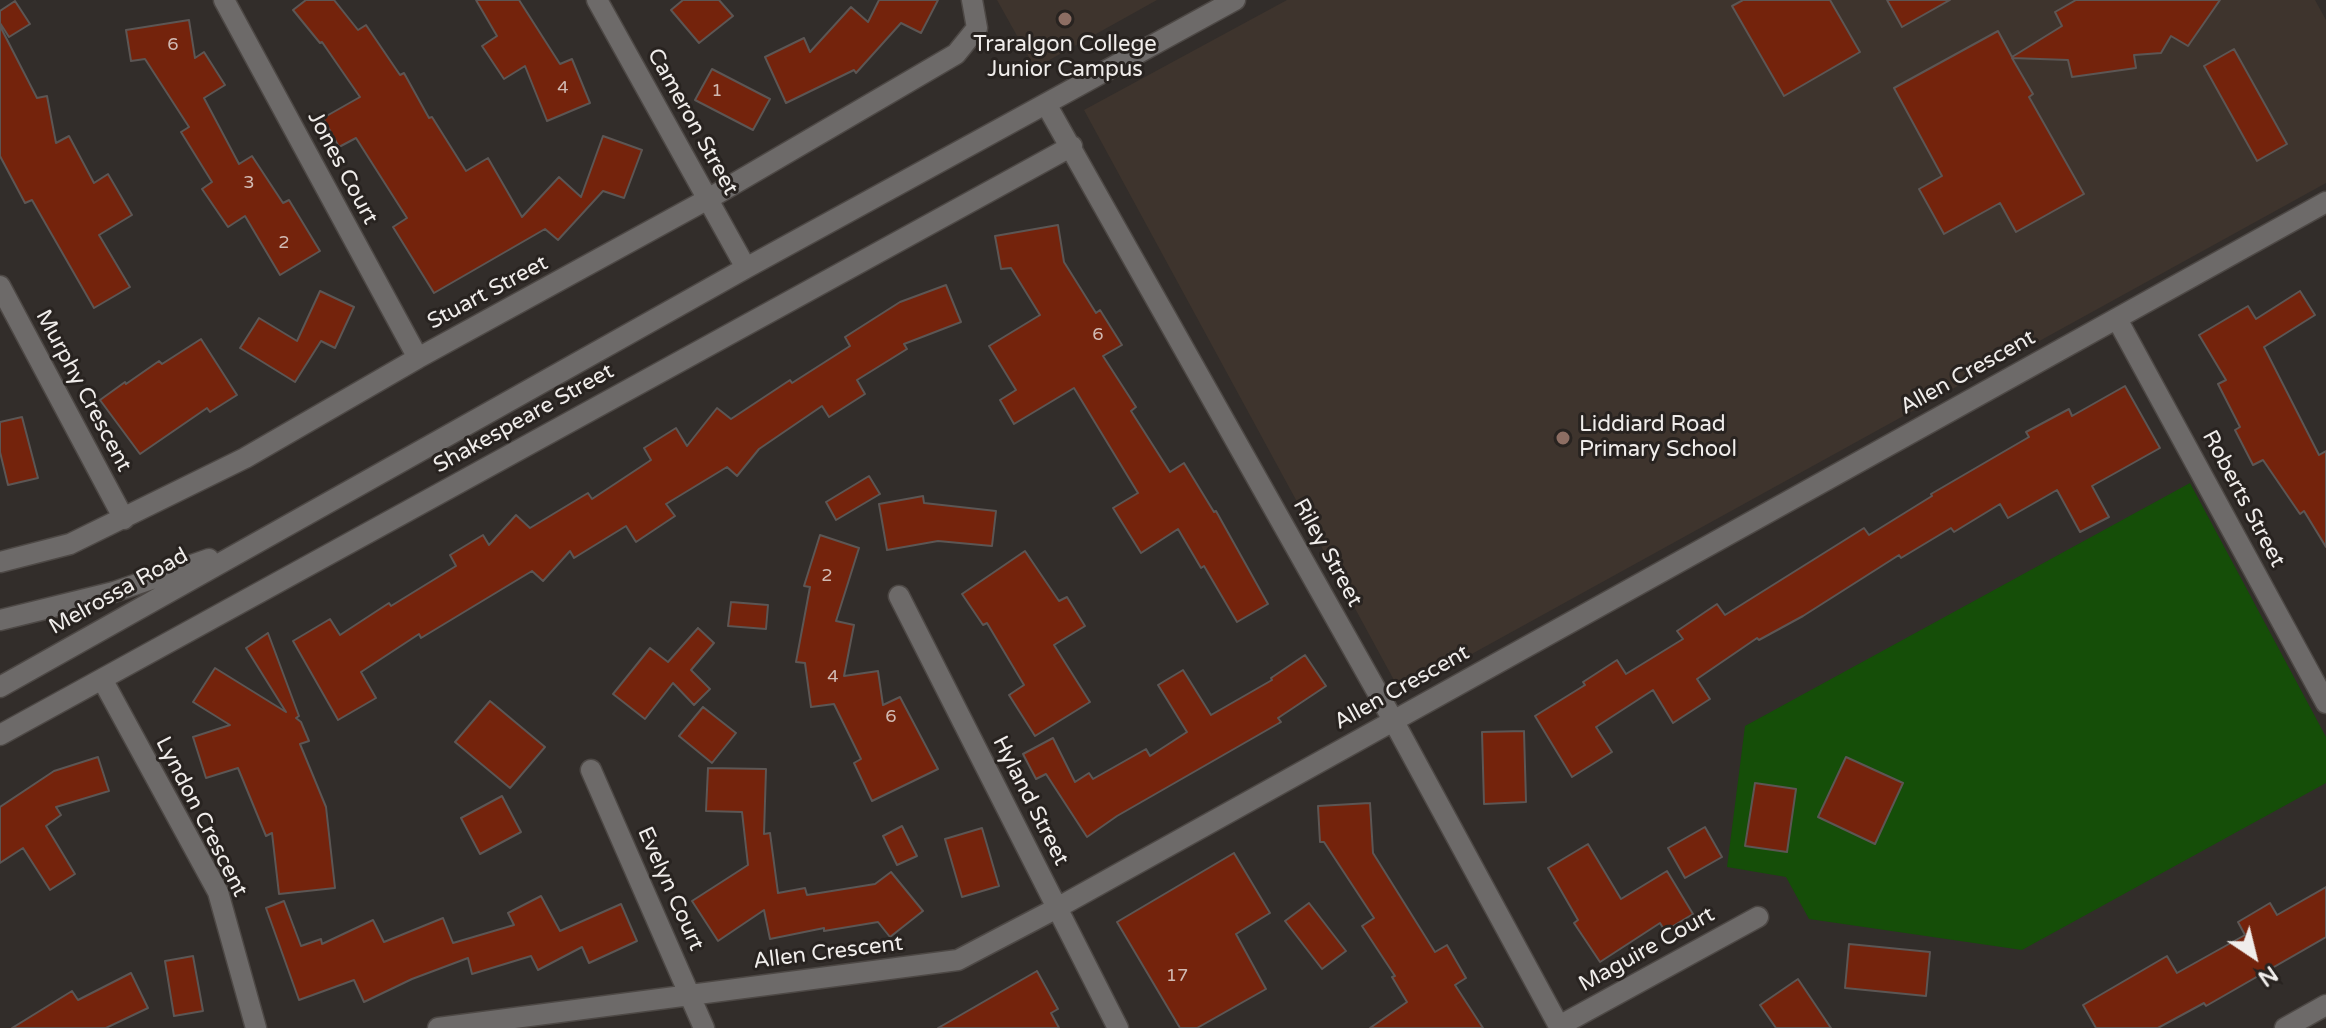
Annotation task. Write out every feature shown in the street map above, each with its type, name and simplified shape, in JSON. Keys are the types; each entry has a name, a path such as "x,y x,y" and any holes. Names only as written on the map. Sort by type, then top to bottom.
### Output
{"street":[{"name":"Jones Court","path":"224,0 418,358"},
{"name":"Cameron Street","path":"597,0 746,268"},
{"name":"Stuart Street","path":"0,562 70,544 245,458 418,358 708,199 956,54 977,28 972,0"},
{"name":"Shakespeare Street","path":"262,540 746,268 1235,0"},
{"name":"Riley Street","path":"1046,104 1393,720 1560,1027"},
{"name":"Shakespeare Street","path":"0,735 1072,146"},
{"name":"Allen Crescent","path":"438,1028 958,960 1057,908 2326,202"},
{"name":"Murphy Crescent","path":"0,286 124,519"},
{"name":"Roberts Street","path":"2117,319 2326,703"},
{"path":"0,620 114,592 262,540"},
{"name":"Melrossa Road","path":"0,687 262,540"},
{"name":"Hyland Street","path":"899,596 1118,1028"},
{"name":"Lyndon Crescent","path":"102,679 218,892 256,1028"},
{"name":"Evelyn Court","path":"591,770 704,1028"},
{"name":"Maguire Court","path":"1560,1027 1758,917"},
{"path":"2285,1028 2326,1005"}],"shaded area":[{"name":"Traralgon College Junior Campus","path":"997,0 1157,0 1035,68"},
{"name":"Liddiard Road Primary School","path":"1287,0 2315,0 2326,20 2326,183 1401,693 1084,110"}],"green space":[{"path":"2190,483 2326,737 2326,783 2022,950 1809,919 1786,877 1727,867 1745,726"}],"building":[{"path":"306,0 334,0 358,30 366,25 400,75 404,73 429,118 432,117 466,171 488,158 522,217 559,177 581,197 603,136 642,150 624,198 603,191 558,240 545,229 434,293 393,227 407,218 356,138 339,147 323,118 360,97 322,42 293,10"},
{"path":"476,0 519,0 560,64 572,59 590,103 547,121 525,66 504,79 482,46 497,36"},
{"path":"683,0 719,0 733,16 699,43 671,10"},
{"path":"879,0 938,0 921,33 901,23 856,73 854,70 786,103 765,57 804,38 810,52 851,7 868,22"},
{"path":"1743,0 1830,0 1860,52 1784,96 1732,6"},
{"path":"1887,0 1950,0 1902,27"},
{"path":"2076,0 2220,0 2188,46 2171,36 2161,53 2134,55 2136,68 2072,77 2068,60 2012,58 2033,94 2029,97 2084,194 2016,232 2000,203 1944,234 1919,189 1942,176 1894,88 1998,31 2012,57 2062,26 2055,12"},
{"path":"15,1 30,24 9,37 0,23 0,11"},
{"path":"189,20 195,58 204,52 225,85 204,98 239,164 252,156 283,203 289,200 320,251 280,275 245,216 228,227 202,189 212,182 181,132 189,127 145,59 131,61 126,30"},
{"path":"0,26 37,98 47,96 56,143 69,136 94,183 108,174 132,215 99,235 130,287 94,308 32,200 25,203 0,156"},
{"path":"2234,49 2287,144 2257,161 2204,66"},
{"path":"712,69 770,99 753,130 695,100"},
{"path":"1058,225 1064,262 1096,313 1100,310 1122,345 1103,356 1136,407 1131,411 1170,472 1184,463 1216,511 1268,604 1237,622 1178,529 1141,553 1113,508 1138,493 1074,388 1014,424 1000,400 1016,390 989,346 1040,315 1011,268 1001,269 995,236"},
{"path":"946,285 961,322 904,344 907,349 857,380 865,394 829,417 822,406 759,449 737,476 727,467 666,504 675,516 636,542 626,526 574,558 570,551 543,581 532,571 421,638 419,634 361,672 376,698 338,720 293,641 330,619 340,635 389,603 391,606 456,566 450,555 483,535 489,545 516,515 530,528 588,493 592,499 651,460 644,448 676,428 687,446 717,408 731,419 850,346 845,337 900,302"},
{"path":"320,291 354,307 335,348 321,341 295,382 240,348 259,318 297,341"},
{"path":"2300,291 2315,315 2264,347 2319,455 2326,451 2326,547 2304,511 2300,514 2263,460 2253,465 2235,430 2240,427 2218,384 2226,380 2199,335 2248,306 2256,319"},
{"path":"201,339 237,395 210,412 207,408 140,454 100,400 159,361 162,364"},
{"path":"2125,386 2160,448 2092,486 2109,517 2080,532 2057,490 2008,518 2000,504 1954,532 1951,528 1901,558 1899,555 1803,616 1759,640 1757,638 1697,679 1710,699 1673,723 1653,690 1596,727 1612,752 1572,777 1535,716 1585,685 1583,682 1617,660 1626,674 1683,639 1677,631 1717,604 1725,615 1864,528 1869,535 1931,494 2029,437 2026,432 2069,409 2072,416"},
{"path":"22,417 38,478 8,485 0,452 0,422"},
{"path":"869,476 880,494 836,520 826,502"},
{"path":"923,496 924,503 996,511 992,546 938,541 887,550 879,504"},
{"path":"820,535 859,548 836,621 854,625 844,676 878,671 883,705 900,697 938,769 872,801 854,763 861,759 834,704 811,707 805,663 796,662 810,587 804,586"},
{"path":"1025,551 1059,601 1067,597 1085,626 1054,645 1090,702 1035,736 1009,695 1024,685 987,623 983,625 962,594"},
{"path":"731,602 768,605 766,629 728,626"},
{"path":"698,628 714,643 691,670 710,689 694,705 673,683 645,719 613,694 650,648 668,662"},
{"path":"268,633 299,716 296,718 309,741 300,744 326,807 335,888 279,894 272,833 266,836 238,768 206,778 193,737 230,725 193,702 215,668 286,712 246,648"},
{"path":"1305,655 1326,686 1278,718 1281,722 1117,816 1087,837 1046,774 1036,779 1023,754 1053,738 1075,782 1089,773 1093,779 1146,749 1150,756 1187,732 1158,685 1183,670 1211,715 1272,680"},
{"path":"490,701 545,747 510,788 455,742"},
{"path":"703,707 736,733 712,763 679,736"},
{"path":"1524,731 1526,802 1484,804 1482,732"},
{"path":"98,757 109,791 56,807 61,815 46,826 75,874 50,890 23,848 0,863 0,807 54,771"},
{"path":"1846,757 1903,783 1875,844 1818,817"},
{"path":"708,768 766,769 764,834 770,833 778,893 805,888 807,895 875,884 891,872 923,911 890,937 878,922 824,931 824,928 770,939 764,910 718,941 692,901 748,865 742,812 706,811"},
{"path":"1755,783 1796,789 1787,852 1745,846"},
{"path":"502,796 521,832 480,854 461,818"},
{"path":"1370,803 1373,853 1435,952 1447,945 1466,978 1455,985 1483,1028 1370,1028 1407,1002 1392,977 1395,976 1362,926 1374,918 1324,842 1320,842 1318,806"},
{"path":"902,826 917,856 897,865 883,836"},
{"path":"1705,827 1722,857 1685,878 1668,848"},
{"path":"982,828 999,886 962,897 945,839"},
{"path":"1588,844 1621,899 1667,871 1693,914 1665,931 1660,923 1600,962 1574,923 1578,920 1548,868"},
{"path":"1234,853 1270,913 1236,934 1266,989 1197,1028 1180,1028 1117,922"},
{"path":"2326,887 2326,937 2206,1006 2204,1003 2158,1028 2096,1028 2083,1005 2167,956 2177,973 2245,935 2238,922 2270,903 2277,915"},
{"path":"541,896 560,931 621,904 637,941 589,963 582,947 538,970 531,956 472,974 468,958 412,979 364,1002 354,980 299,1000 266,908 284,901 301,946 321,939 322,944 373,920 384,942 443,918 453,943 514,925 508,913"},
{"path":"1309,903 1346,951 1322,969 1285,921"},
{"path":"1849,944 1930,952 1926,996 1845,988"},
{"path":"193,956 203,1011 174,1016 165,961"},
{"path":"1037,971 1058,1009 1051,1013 1059,1028 938,1028"},
{"path":"131,973 148,1008 106,1028 12,1028 72,991 78,1000"},
{"path":"1798,979 1831,1028 1776,1028 1760,1005"}],"place":[{"name":"Traralgon College Junior Campus","path":"1065,19"},
{"name":"Liddiard Road Primary School","path":"1563,438"}]}
